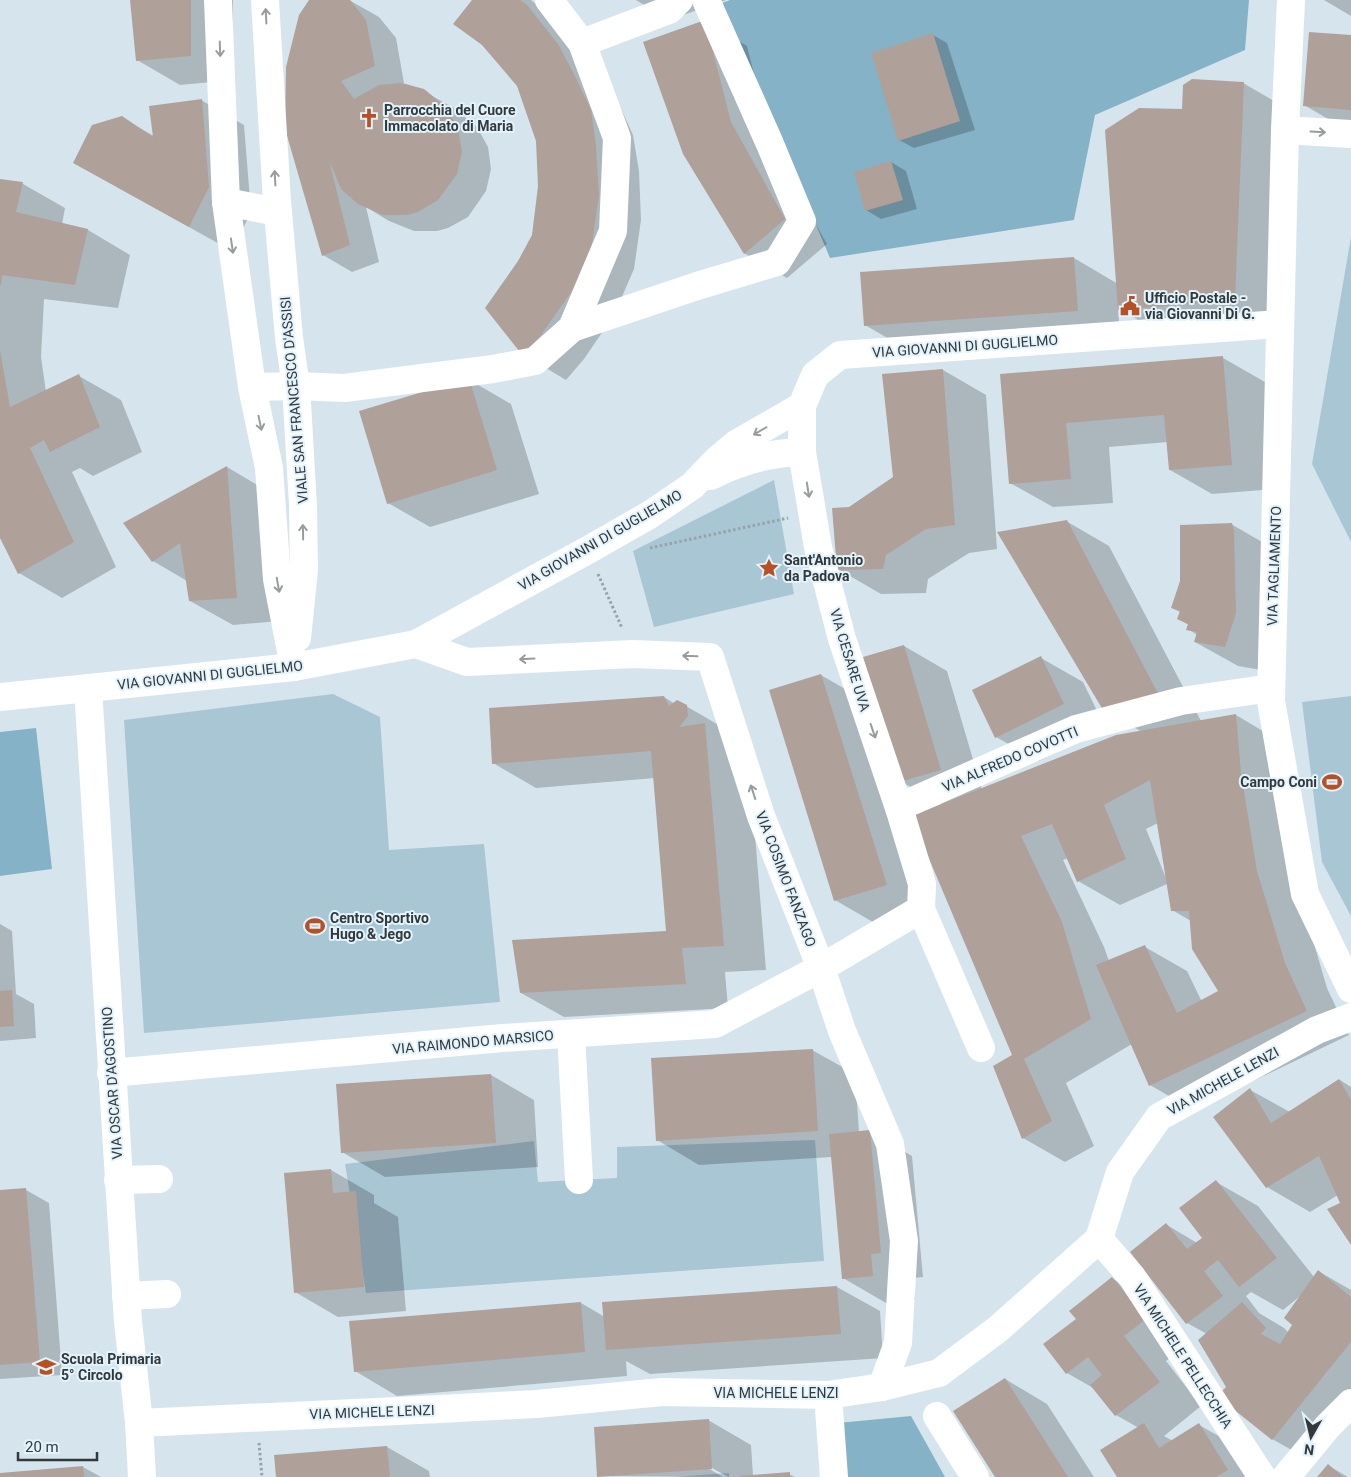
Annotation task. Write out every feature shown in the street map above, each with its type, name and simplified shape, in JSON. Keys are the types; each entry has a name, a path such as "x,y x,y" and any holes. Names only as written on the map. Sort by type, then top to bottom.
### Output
{"street":[{"path":"218,0 226,202 252,387 269,468 277,579 294,667"},
{"name":"VIALE SAN FRANCESCO D'ASSISI","path":"265,0 278,212 289,338 296,386 303,506 304,570 294,667"},
{"path":"549,0 582,42 617,138 613,231 572,328"},
{"path":"582,42 669,10 680,0"},
{"path":"252,387 344,388 493,369 535,361 572,328 697,286 777,262 802,221 706,0"},
{"name":"VIA TAGLIAMENTO","path":"1291,0 1285,130 1271,701 1305,894 1351,988"},
{"path":"1285,130 1351,134"},
{"path":"226,202 278,212"},
{"name":"VIA GIOVANNI DI GUGLIELMO","path":"0,697 294,667 416,644 651,514 692,486 717,460 736,444 802,406 816,375 840,355 1280,324"},
{"name":"VIA CESARE UVA","path":"802,406 802,452 818,547 842,639 899,807 922,884 921,909 981,1048"},
{"path":"692,486 722,470 753,460 776,453 802,452"},
{"name":"VIA COSIMO FANZAGO","path":"416,644 467,662 633,654 710,657 761,816 821,968 842,1032 890,1144 904,1241 898,1343 882,1387"},
{"name":"VIA OSCAR D'AGOSTINO","path":"88,688 118,1180 142,1477"},
{"name":"VIA ALFREDO COVOTTI","path":"899,807 1076,729 1181,701 1271,688"},
{"path":"821,968 921,909"},
{"name":"VIA RAIMONDO MARSICO","path":"111,1073 571,1034 715,1024 821,968"},
{"name":"VIA MICHELE LENZI","path":"139,1423 507,1405 662,1392 828,1395 882,1387 939,1373 998,1329 1099,1240 1120,1172 1159,1117 1317,1030 1351,1017"},
{"path":"571,1034 579,1180"},
{"path":"118,1180 159,1179"},
{"name":"VIA MICHELE PELLECCHIA","path":"1099,1240 1132,1277 1262,1477"},
{"path":"126,1296 167,1294"},
{"path":"828,1395 834,1477"},
{"path":"1286,1477 1328,1426 1351,1403"},
{"path":"937,1416 975,1477"}],"path":[{"path":"642,550 781,520"},
{"path":"605,568 598,572 633,654"},
{"path":"258,1417 262,1477"}],"shaded area":[{"path":"730,0 1249,0 1245,50 1095,115 1074,220 830,258 722,3"},
{"path":"1351,237 1351,542 1312,464"},
{"path":"774,480 794,594 654,627 633,551"},
{"name":"Centro Sportivo Hugo & Jego","path":"333,694 380,717 389,850 484,844 500,1002 144,1033 124,720"},
{"name":"Campo Coni","path":"1351,696 1351,916 1322,862 1302,702"},
{"path":"36,728 52,869 0,876 0,732"},
{"path":"815,1140 824,1261 366,1293 345,1164 534,1141 538,1182 617,1178 617,1147"},
{"path":"911,1416 945,1477 844,1477 838,1423"},
{"path":"729,1473 729,1477 673,1477"}],"building":[{"path":"130,0 191,0 191,56 136,61"},
{"name":"Parrocchia del Cuore Immacolato di Maria","path":"309,0 350,0 366,20 375,66 341,81 354,99 379,85 402,83 424,89 447,108 458,129 462,152 457,174 438,200 418,212 407,215 383,215 358,204 341,189 329,160 350,245 322,256 285,129 286,67 299,15"},
{"path":"472,0 520,0 527,5 558,44 591,110 596,145 599,195 592,244 572,291 541,335 523,356 485,308 518,261 532,235 538,186 536,141 517,86 482,45 453,24"},
{"path":"705,20 731,122 785,219 744,254 683,154 643,42"},
{"path":"1309,32 1351,35 1351,110 1303,106"},
{"path":"933,33 960,121 898,141 871,53"},
{"path":"1192,79 1244,82 1235,300 1118,310 1105,130 1139,108 1182,109 1183,85"},
{"path":"202,99 209,187 189,227 73,163 92,125 122,116 153,137 149,106"},
{"path":"891,161 903,200 865,211 854,172"},
{"path":"0,179 23,182 16,212 88,229 75,285 2,275 0,285"},
{"path":"1074,257 1078,311 864,326 860,272"},
{"path":"0,350 10,407 79,374 100,427 50,452 44,440 30,448 74,542 18,574 0,538"},
{"path":"1223,356 1232,465 1169,470 1164,415 1066,423 1071,479 1009,484 1000,374"},
{"path":"943,369 955,525 926,529 886,555 883,569 837,570 832,508 849,507 893,477 882,374"},
{"path":"469,378 497,470 387,504 359,411"},
{"path":"227,466 237,598 189,601 180,543 152,562 123,523"},
{"path":"1067,520 1162,701 1103,710 997,532"},
{"path":"1232,523 1234,531 1236,613 1225,647 1194,642 1197,632 1186,630 1188,624 1177,619 1180,611 1171,608 1180,581 1180,525"},
{"path":"904,645 941,770 899,782 863,657"},
{"path":"1041,656 1064,704 995,738 972,690"},
{"path":"821,674 887,885 834,901 769,690"},
{"path":"664,696 669,706 677,700 687,705 688,716 679,727 705,723 724,946 682,948 686,984 520,993 512,940 666,931 651,751 492,764 489,708"},
{"path":"1236,714 1241,773 1257,871 1285,963 1307,1011 1149,1086 1096,965 1145,945 1177,1013 1218,991 1192,949 1189,911 1171,911 1150,780 1104,805 1126,859 1077,882 1052,824 1021,836 1062,922 1091,1019 1024,1059 1052,1121 1022,1139 993,1066 1012,1055 911,816 1116,735"},
{"path":"12,990 14,1026 0,1027 0,991"},
{"path":"813,1049 818,1131 656,1141 651,1058"},
{"path":"491,1074 496,1143 341,1153 336,1084"},
{"path":"1339,1079 1351,1100 1351,1245 1327,1209 1340,1203 1319,1156 1266,1188 1213,1117 1250,1088 1271,1123"},
{"path":"870,1130 881,1253 871,1254 873,1276 842,1279 829,1134"},
{"path":"331,1169 333,1193 356,1191 364,1287 294,1293 284,1173"},
{"path":"1216,1180 1277,1258 1239,1287 1218,1260 1204,1271 1223,1296 1186,1324 1130,1252 1166,1223 1187,1249 1202,1238 1179,1208"},
{"path":"26,1188 40,1362 0,1365 0,1190"},
{"path":"1318,1270 1351,1297 1351,1342 1272,1440 1217,1396 1226,1387 1198,1340 1242,1302 1266,1328 1261,1334 1280,1344 1292,1325 1284,1318"},
{"path":"1112,1277 1146,1319 1124,1336 1160,1382 1115,1416 1090,1385 1102,1375 1088,1357 1066,1374 1043,1344 1076,1319 1069,1311"},
{"path":"837,1286 841,1334 606,1350 602,1302"},
{"path":"581,1302 585,1352 354,1372 349,1321"},
{"path":"1005,1378 1068,1477 995,1477 953,1411"},
{"path":"709,1419 712,1469 597,1477 594,1427"},
{"path":"1144,1423 1159,1448 1199,1423 1228,1470 1216,1477 1117,1477 1100,1450"},
{"path":"387,1446 390,1477 276,1477 274,1455"},
{"path":"1328,1464 1343,1477 1317,1477"},
{"path":"83,1466 84,1477 0,1477 0,1473"},
{"path":"790,1472 790,1477 740,1477 740,1476"}],"place":[{"name":"Parrocchia del Cuore Immacolato di Maria","path":"369,118"},
{"name":"Ufficio Postale - via Giovanni Di G.","path":"1130,306"},
{"name":"Sant'Antonio da Padova","path":"769,568"},
{"name":"Campo Coni","path":"1332,782"},
{"name":"Centro Sportivo Hugo & Jego","path":"315,926"},
{"name":"Scuola Primaria 5° Circolo","path":"46,1367"}]}
